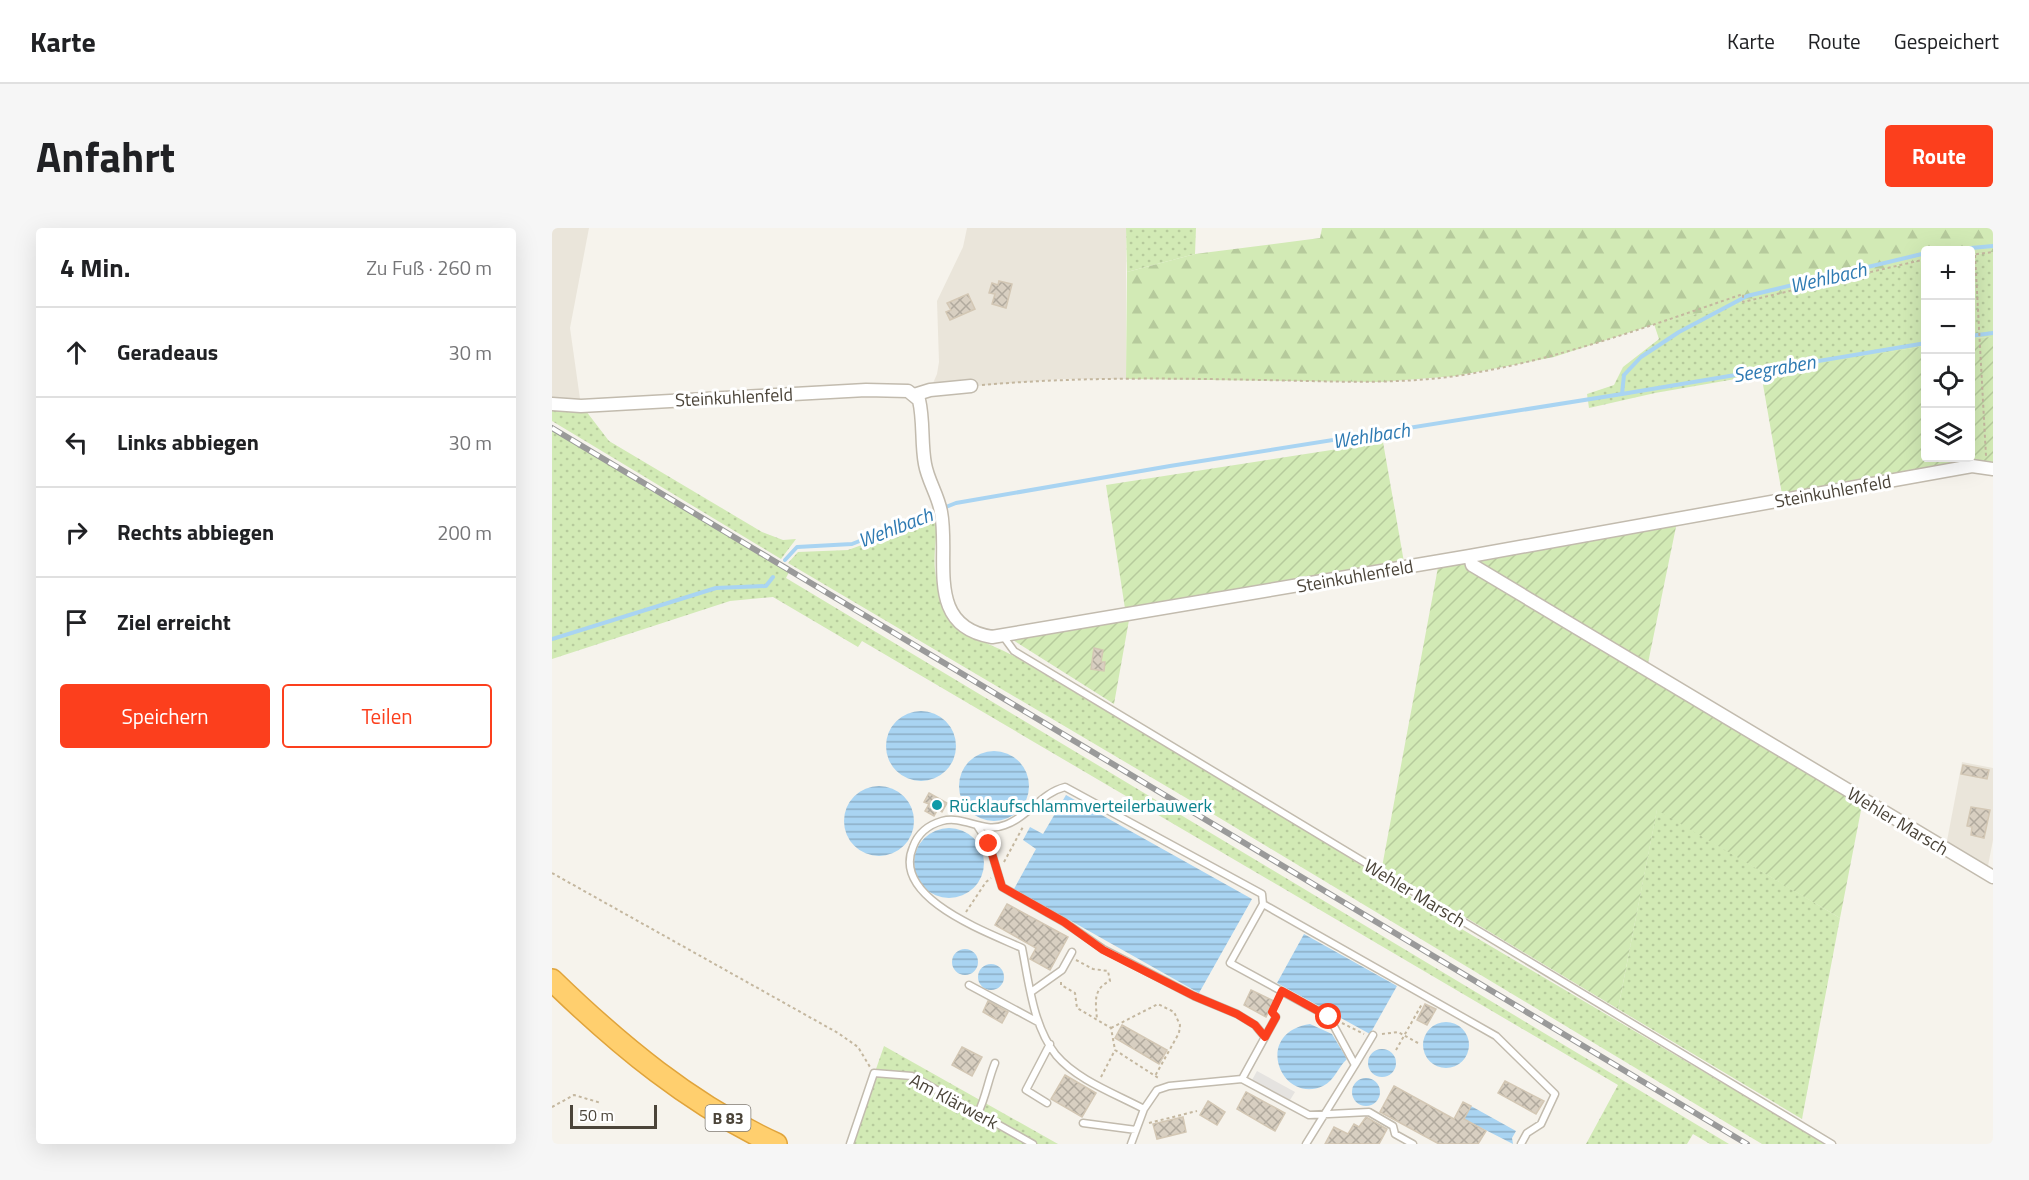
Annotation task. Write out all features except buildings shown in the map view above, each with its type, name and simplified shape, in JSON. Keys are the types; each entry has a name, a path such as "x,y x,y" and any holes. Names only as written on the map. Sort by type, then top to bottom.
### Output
{"highway":[{"name":"B 83","path":"552,980 604,1031 681,1090 776,1144"}],"street":[{"name":"Steinkuhlenfeld","path":"552,404 581,406 897,389 914,395 930,390 971,386"},
{"name":"Steinkuhlenfeld","path":"914,395 921,408 926,467 940,508 941,568 953,613 970,631 992,637 1470,556 1972,466 1990,468"},
{"name":"Wehler Marsch","path":"1470,556 1472,565 1993,878"}],"lane":[{"name":"Wehler Marsch","path":"1004,636 1014,651 1832,1144"},
{"path":"1144,1109 1075,1071 1056,1054 1038,1022 1022,948 958,917 927,897 914,882 910,868 910,853 916,838 926,828 943,820 959,820 978,827 1003,826 1017,819 1052,790 1065,787 1262,894 1263,904 1230,963 1329,1017 1355,1065"},
{"path":"978,827 989,844 1002,887 1064,922 1103,950 1194,996 1237,1014 1255,1025 1265,1037"},
{"path":"1263,904 1496,1036 1556,1094 1541,1124 1527,1133 1521,1144"},
{"path":"1031,992 1062,970 1071,954"},
{"path":"969,985 1038,1022"},
{"path":"1242,1079 1276,1017"},
{"path":"1306,1144 1372,1037"},
{"path":"1047,1103 1026,1090 1050,1044"},
{"path":"978,1113 985,1100 985,1088 995,1063"},
{"path":"850,1144 874,1072"},
{"name":"Am Klärwerk","path":"874,1072 912,1076 1033,1144"},
{"path":"1131,1144 1144,1109 1157,1090 1169,1086 1242,1079 1309,1115 1369,1112 1393,1126 1395,1134 1413,1144"},
{"path":"1083,1123 1137,1128"}],"path":[{"path":"1975,255 1993,252"},
{"path":"971,386 1060,379 1155,378 1380,382 1456,376 1554,357 1743,294 1743,302 1921,260"},
{"path":"1975,280 1990,468"},
{"path":"552,873 838,1033 858,1047 874,1072"},
{"path":"1071,954 1093,969 1108,971 1110,981 1096,993 1097,1020"},
{"path":"1062,970 1061,985 1075,993 1077,1008 1111,1028 1115,1050 1098,1084"},
{"path":"1396,1050 1426,996"},
{"path":"1111,1028 1158,1004 1174,1012 1180,1025 1179,1033 1155,1076"},
{"path":"1329,1017 1372,1037 1398,1032 1418,1044"},
{"path":"1115,1050 1169,1086"},
{"path":"552,1107 574,1095 601,1103"},
{"path":"1137,1128 1197,1111"}],"shaded area":[{"path":"552,228 589,228 570,328 581,406 552,404"},
{"path":"967,228 1126,228 1126,379 1060,379 930,390 939,362 937,301 963,247"},
{"path":"1962,762 1993,768 1993,840 1987,871 1946,846"},
{"path":"1257,1071 1295,1092 1290,1100 1252,1080"}],"green space":[{"path":"1126,228 1196,228 1195,254 1127,272"},
{"path":"1322,228 1993,228 1993,252 1975,254 1975,246 1921,246 1921,260 1655,324 1554,357 1456,376 1380,382 1126,379 1127,272 1195,254 1320,238"},
{"path":"1993,252 1993,337 1975,338 1975,254"},
{"path":"1921,260 1921,347 1655,393 1589,408 1587,394 1614,385 1623,367 1659,339 1654,324"},
{"path":"1993,337 1993,469 1986,467 1783,500 1761,373 1921,347 1921,462 1975,462 1975,338"},
{"path":"552,411 586,411 609,441 762,532 783,540 796,539 781,559 552,421"},
{"path":"552,428 790,570 786,578 1729,1144 1710,1144 1693,1134 1687,1144 1586,1144 1618,1085 862,641 858,647 773,597 730,601 552,659"},
{"path":"1383,442 1405,568 1126,615 1106,485"},
{"path":"1678,517 1647,668 1863,800 1840,918 1657,810 1618,1009 1382,867 1439,562"},
{"path":"936,518 935,570 938,591 950,618 959,627 1014,656 1291,821 1465,931 1826,1144 1762,1144 1193,802 788,563 798,552 848,550"},
{"path":"1129,620 1114,704 1013,640"},
{"path":"1657,809 1840,918 1802,1119 1618,1009"},
{"path":"884,1046 1058,1144 850,1144"}],"water":[{"path":"914,711 928,711 941,717 950,726 956,739 954,759 946,771 928,781 914,781 901,775 892,766 886,753 886,739 892,726 901,717"},
{"path":"987,751 1001,751 1014,757 1023,766 1029,779 1027,799 1019,811 1001,821 987,821 974,815 965,806 959,793 959,779 965,766 974,757"},
{"path":"872,786 886,786 899,792 908,801 914,814 912,834 904,846 886,856 872,856 859,850 850,841 844,828 844,814 850,801 859,792"},
{"path":"1066,795 1252,899 1199,993 1014,889 1036,849 1023,840 1030,827 1043,834"},
{"path":"942,828 956,828 969,834 978,843 984,856 982,876 974,888 956,898 942,898 929,892 920,883 914,870 914,856 920,843 929,834"},
{"path":"1304,934 1397,986 1370,1034 1277,983"},
{"path":"965,949 974,953 978,962 974,971 965,975 956,971 952,962 956,953"},
{"path":"991,964 1000,968 1004,977 1000,986 991,990 982,986 978,977 982,968"},
{"path":"1446,1022 1462,1029 1469,1045 1462,1061 1446,1068 1430,1061 1423,1045 1430,1029"},
{"path":"1310,1024 1332,1034 1347,1059 1327,1083 1308,1089 1295,1086 1285,1077 1279,1066 1278,1053 1282,1040 1292,1030"},
{"path":"1382,1049 1392,1053 1396,1063 1392,1073 1382,1077 1372,1073 1368,1063 1372,1053"},
{"path":"1366,1078 1376,1082 1380,1092 1376,1102 1366,1106 1356,1102 1352,1092 1356,1082"},
{"path":"1471,1106 1516,1131 1512,1138 1513,1144 1464,1119"}],"waterway":[{"name":"Wehlbach","path":"1975,248 1993,246"},
{"name":"Wehlbach","path":"785,560 797,547 852,544 956,503 1170,466 1622,394 1624,375 1641,357 1679,332 1747,296 1921,254"},
{"name":"Seegraben","path":"1975,335 1993,333"},
{"name":"Seegraben","path":"1622,394 1921,344"},
{"name":"Wehlbach","path":"552,639 716,588 766,586 773,577"}],"railway":[{"path":"552,428 1747,1144"}],"place":[{"name":"Rücklaufschlammverteilerbauwerk","path":"937,805"}],"route":[{"path":"989,844 993,866 1002,887 1064,922 1103,950 1194,996 1237,1014 1255,1025 1265,1037 1276,1017 1272,1012 1282,991 1329,1017"}]}
